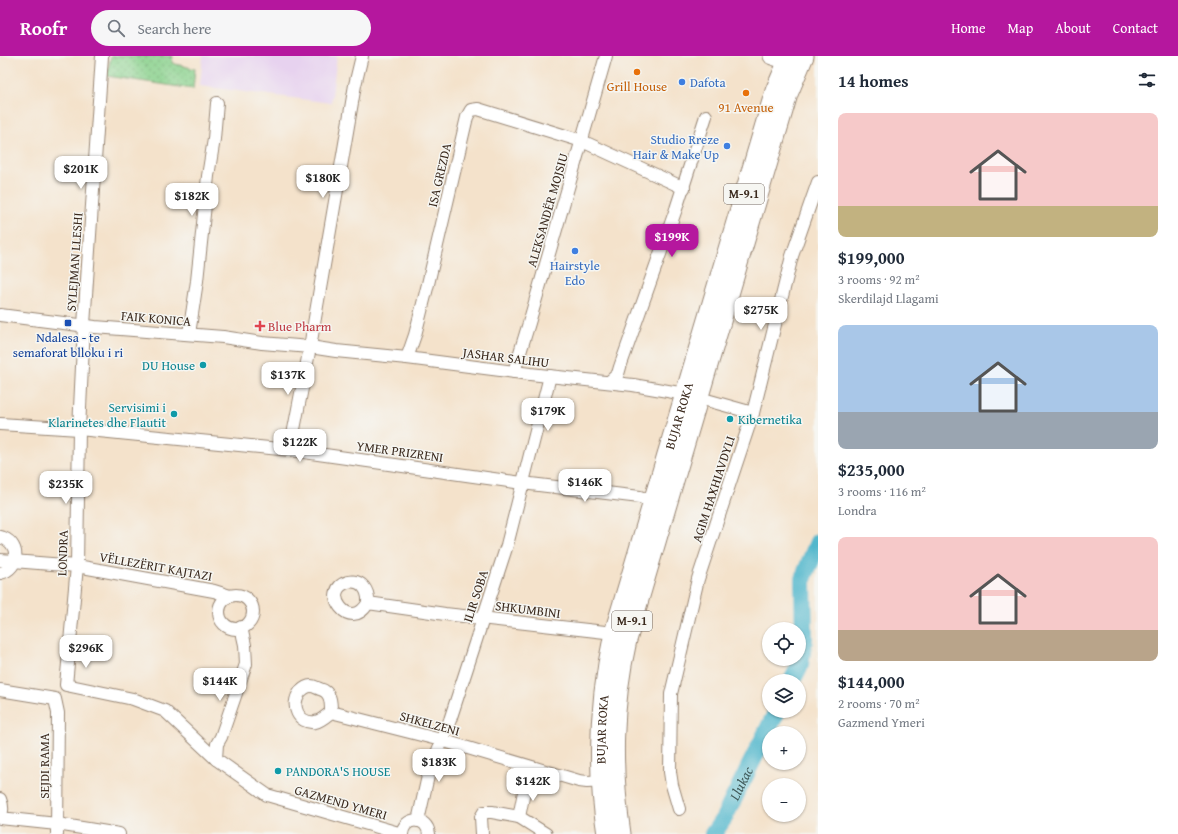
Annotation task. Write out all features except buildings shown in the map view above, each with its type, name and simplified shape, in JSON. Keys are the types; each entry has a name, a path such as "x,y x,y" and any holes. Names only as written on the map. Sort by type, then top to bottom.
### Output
{"main road":[{"name":"BUJAR ROKA","path":"608,781 600,750 601,713 608,659 614,633 652,502 691,396 788,94 791,59"},
{"name":"BUJAR ROKA","path":"608,781 618,684 625,647 691,396"},
{"name":"M-9.1","path":"607,834 604,814 608,781"},
{"name":"M-9.1","path":"608,781 621,834"}],"street":[{"name":"SYLEJMAN LLESHI","path":"84,325 102,56"},
{"path":"290,450 310,347 355,85 362,56"},
{"name":"ALEKSANDËR MOJSIU","path":"514,372 530,323 606,56"},
{"path":"189,334 197,281 217,102"},
{"name":"ISA GREZDA","path":"407,358 417,328 428,284 467,116 471,110 478,109 582,141"},
{"path":"609,382 618,374 684,188 706,116"},
{"path":"582,141 684,188"},
{"name":"AGIM HAXHIAVDYLI","path":"679,809 670,772 671,694 698,579 753,413 792,256 818,182"},
{"name":"FAIK KONICA","path":"0,315 84,325 223,337 262,343 310,347"},
{"name":"LONDRA","path":"66,685 77,566 79,429 84,325"},
{"name":"JASHAR SALIHU","path":"310,347 633,385 691,396"},
{"name":"ILIR SOBA","path":"418,821 428,776 450,720 506,545 550,376"},
{"name":"BUJAR ROKA","path":"691,396 753,413"},
{"name":"YMER PRIZRENI","path":"0,424 79,429 290,450 522,483 640,497 652,502"},
{"path":"0,537 8,540 12,544 16,555 15,561 8,570 0,573"},
{"name":"VËLLEZËRIT KAJTAZI","path":"0,560 77,566 214,591 230,596 242,596 248,600 251,605 252,616 249,621 241,627"},
{"path":"216,759 217,744 221,737 246,664 245,645 241,627 231,628 220,618 219,611 221,604 224,599 230,596"},
{"name":"SHKUMBINI","path":"368,603 614,633"},
{"path":"68,661 83,688"},
{"name":"GAZMEND YMERI","path":"66,685 133,699 165,711 216,759 267,795 402,834"},
{"name":"SEJDI RAMA","path":"0,690 55,699 58,714 57,829"},
{"name":"SHKELZENI","path":"331,712 441,740 579,781 608,781"},
{"path":"519,818 521,801 529,767"},
{"path":"0,800 2,813 0,818 57,829 119,834"},
{"path":"482,834 481,818 484,812 492,812 519,818 546,834"},
{"path":"402,834 407,823 412,821 423,822 427,826 429,834"}],"shaded area":[{"path":"203,56 337,56 331,103 200,86"}],"green space":[{"path":"111,56 173,56 172,63 195,69 193,89 107,76"}],"waterway":[{"name":"Llukac","path":"796,674 800,665 804,639 803,579 818,542"},
{"name":"Llukac","path":"713,834 724,818 774,718"}],"place":[{"name":"Grill House","path":"637,72"},
{"name":"Dafota","path":"682,82"},
{"name":"91 Avenue","path":"746,93"},
{"name":"Studio Rreze Hair & Make Up","path":"727,146"},
{"name":"Hairstyle Edo","path":"575,251"},
{"name":"Ndalesa - te semaforat blloku i ri","path":"68,323"},
{"name":"Blue Pharm","path":"260,326"},
{"name":"DU House","path":"203,365"},
{"name":"Servisimi i Klarinetes dhe Flautit","path":"174,414"},
{"name":"Kibernetika","path":"730,419"},
{"name":"PANDORA'S HOUSE","path":"278,771"}]}
